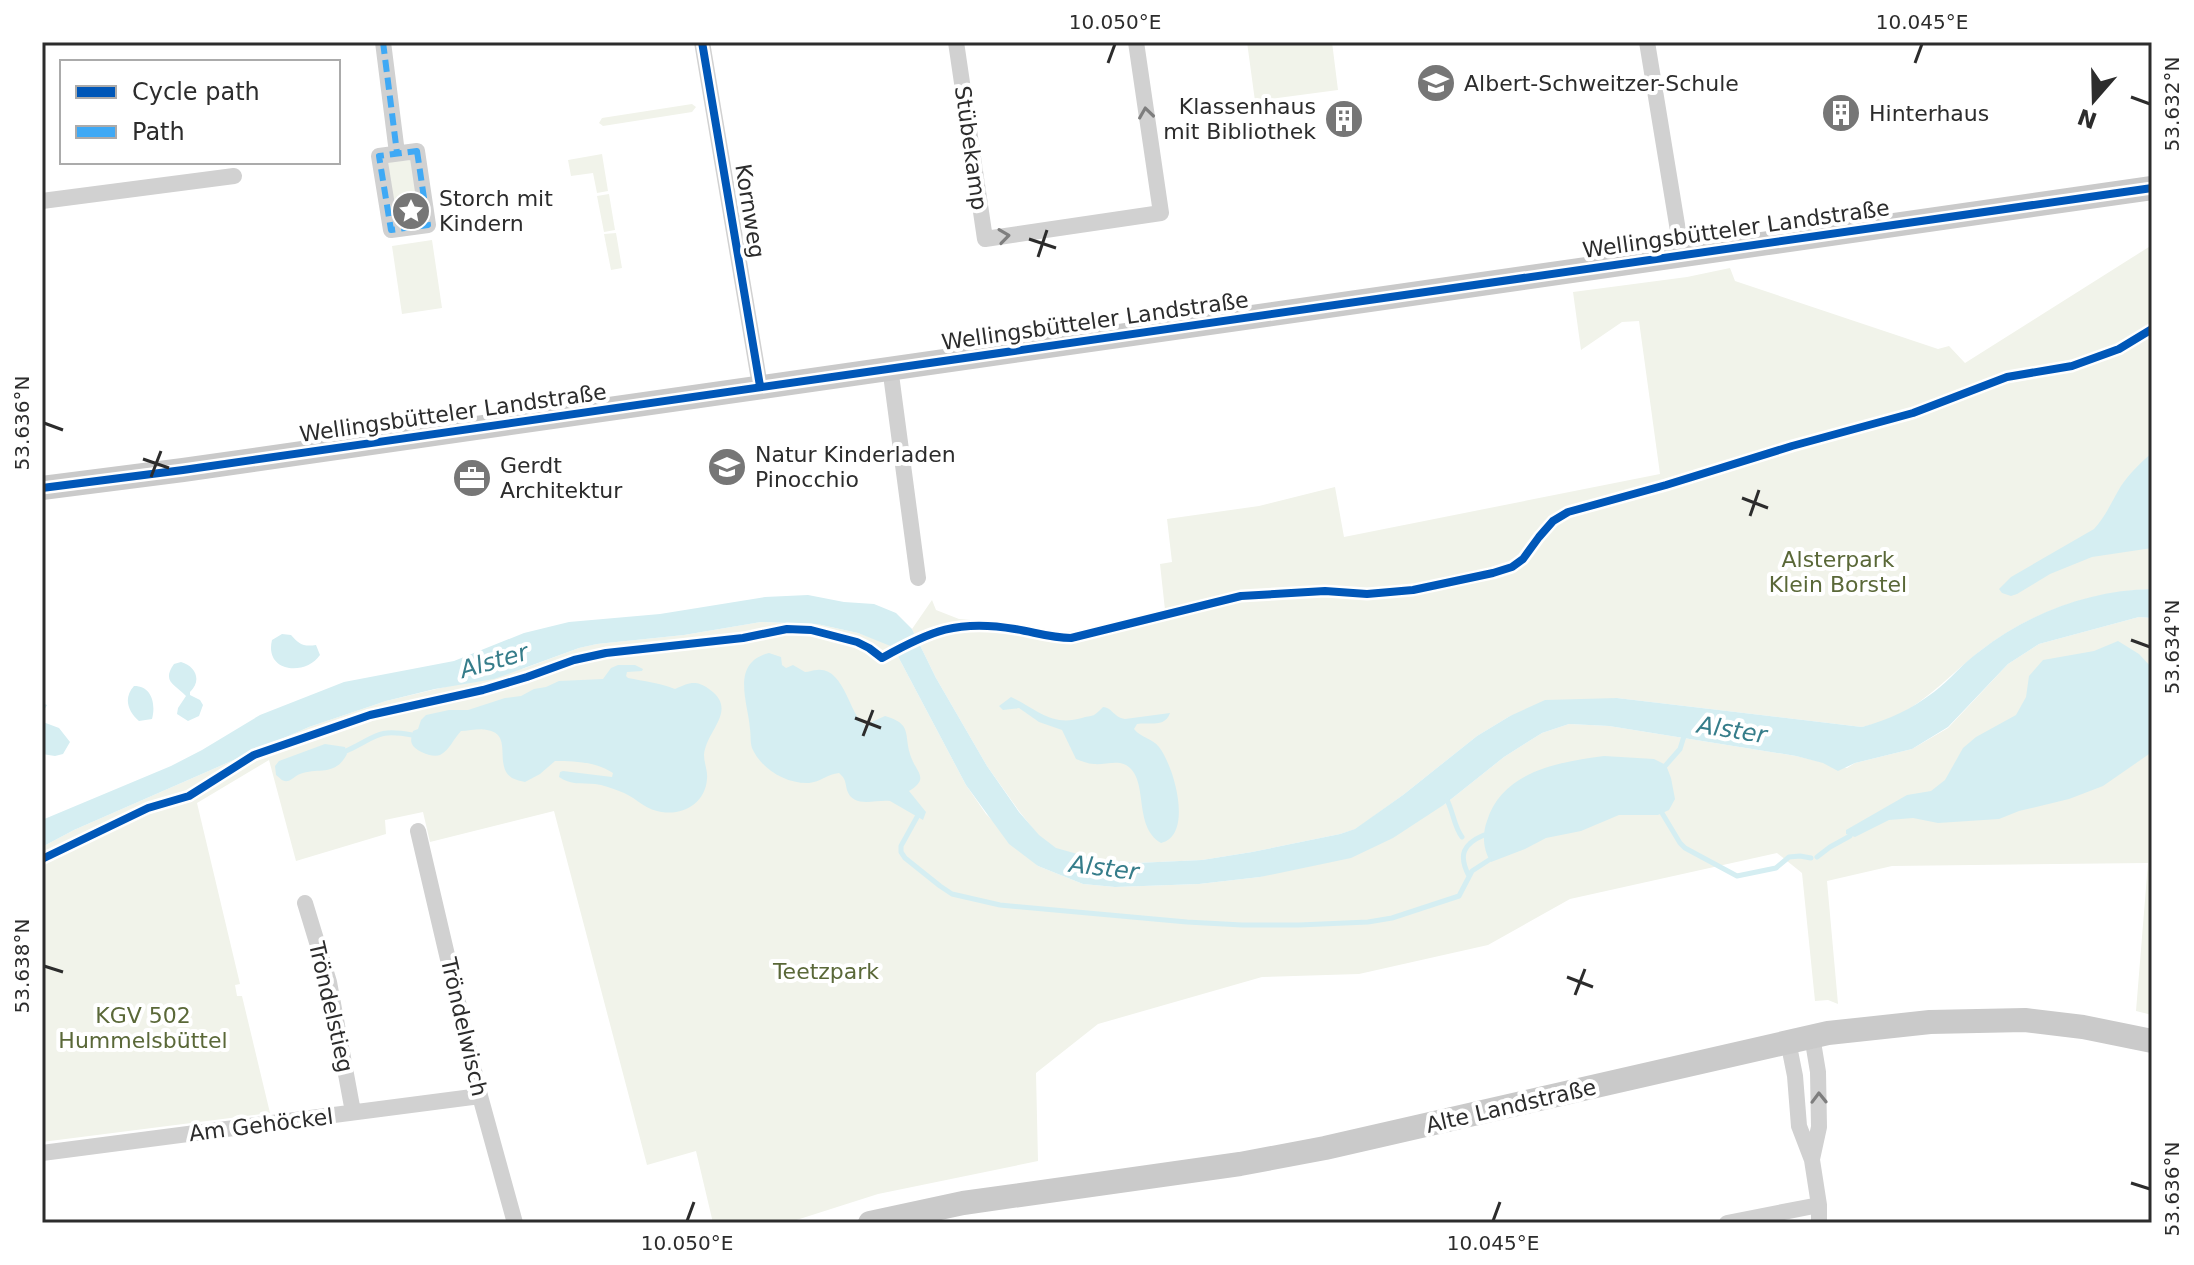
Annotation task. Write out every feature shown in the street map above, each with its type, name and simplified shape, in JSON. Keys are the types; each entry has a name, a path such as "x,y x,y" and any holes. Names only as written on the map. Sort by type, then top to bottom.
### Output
{"main road":[{"name":"Wellingsbütteler Landstraße","path":"42,488 2152,188"},
{"name":"Alte Landstraße","path":"870,1223 963,1203 1240,1164 1325,1148 1800,1039 1930,1022 2025,1020 2083,1027 2152,1041"}],"street":[{"path":"383,42 397,153"},
{"name":"Kornweg","path":"702,42 760,386"},
{"name":"Stübekamp","path":"956,42 985,239 1161,213 1136,42"},
{"path":"1647,42 1682,255"},
{"path":"417,151 428,225 391,230 379,156 397,153 417,151"},
{"path":"42,201 234,176"},
{"path":"890,367 918,578"},
{"name":"Tröndelwisch","path":"418,831 480,1096 515,1223"},
{"name":"Tröndelstieg","path":"305,903 329,982 353,1112"},
{"path":"1800,1039 1818,1072 1819,1127 1812,1160"},
{"path":"1800,1039 1795,1076 1799,1126 1812,1160 1819,1223"},
{"name":"Am Gehöckel","path":"42,1153 480,1096"},
{"path":"1727,1223 1819,1205"}],"green space":[{"path":"1247,42 1332,42 1338,90 1255,101"},
{"path":"692,104 696,107 692,112 603,126 599,123 602,118"},
{"path":"602,154 608,191 597,193 593,173 571,176 568,160"},
{"path":"411,160 421,214 418,219 394,222 384,171 389,161"},
{"path":"609,194 615,230 604,232 597,196"},
{"path":"616,233 622,268 611,270 604,234"},
{"path":"432,240 442,308 402,314 392,246"},
{"name":"Alsterpark Klein Borstel","path":"2152,245 2152,589 2105,594 2061,606 2019,625 1980,651 1920,702 1884,721 1862,727 1617,698 1510,716 1477,736 1356,829 1202,860 1136,863 1092,858 1056,849 1038,835 987,766 936,678 912,629 932,600 936,610 959,619 1012,623 1063,632 1165,610 1160,564 1172,562 1167,519 1259,506 1335,487 1344,537 1660,474 1639,321 1622,322 1581,350 1573,292 1730,268 1735,281 1938,349 1949,346 1965,363"},
{"name":"Teetzpark","path":"2139,617 2152,618 2152,1015 2136,1011 2148,863 1892,866 1827,881 1838,1004 1828,1000 1815,1001 1802,873 1777,853 1570,899 1488,945 1359,974 1262,977 1098,1024 1036,1073 1038,1161 878,1194 787,1223 713,1223 696,1151 647,1165 554,811 430,842 423,812 385,820 386,834 296,861 269,760 197,803 240,984 235,985 237,996 242,996 270,1113 42,1142 42,847 309,727 386,701 525,668 579,648 761,622 817,624 889,644 966,785 986,814 1038,866 1083,884 1115,887 1199,884 1260,877 1445,804 1504,757 1542,733 1569,724 1609,726 1796,756 1847,768 1855,763 1912,749 1948,728 2008,664 2039,644"}],"water":[{"path":"2152,453 2152,548 2092,557 2050,574 2017,594 2002,593 1999,589 2011,577 2094,529 2124,481"},
{"name":"Alster","path":"2152,589 2152,618 2139,617 2039,644 2008,664 1948,727 1912,749 1855,763 1838,771 1823,763 1796,756 1609,726 1569,724 1542,733 1504,757 1445,804 1393,838 1351,858 1260,877 1199,884 1115,887 1083,884 1038,866 1009,844 966,785 893,647 858,633 817,624 761,622 684,635 597,644 494,679 386,701 309,727 42,847 42,820 171,766 260,715 344,682 454,661 524,633 569,622 660,614 765,597 808,595 874,604 896,613 912,629 936,678 987,766 1039,835 1056,848 1092,858 1136,863 1202,860 1355,829 1477,736 1545,700 1617,698 1862,727 1917,704 1999,637 2040,615 2083,599"},
{"path":"282,634 291,635 304,645 316,645 320,655 314,662 297,668 280,665 271,651 272,640"},
{"path":"2118,641 2139,654 2152,668 2152,752 2103,786 1999,819 1938,823 1913,818 1889,820 1855,837 1846,834 1846,830 1907,795 1931,791 1945,780 1963,748 1976,737 2016,715 2026,697 2029,676 2043,660 2094,651"},
{"path":"769,653 781,657 782,665 786,668 793,665 805,672 826,671 834,676 865,725 885,716 903,726 910,754 920,774 919,782 909,791 926,812 923,820 890,801 854,799 839,773 800,783 775,774 761,762 751,745 744,685 749,665"},
{"path":"181,662 194,670 196,683 190,695 203,705 199,716 188,721 177,714 186,696 169,679 174,664"},
{"path":"635,665 643,669 627,672 628,678 675,689 696,683 717,697 721,713 704,755 705,788 702,796 690,807 675,812 657,811 610,788 559,777 563,771 612,777 613,773 607,769 586,763 555,761 525,782 512,778 504,766 500,738 487,730 461,731 446,751 437,756 428,755 412,744 413,731 418,729 426,715 468,710 521,696 559,681 603,679 611,668"},
{"path":"134,686 149,692 152,719 139,721 132,713 128,700"},
{"path":"1011,697 1061,720 1094,715 1103,707 1125,719 1170,713 1161,723 1137,724 1134,729 1159,747 1170,769 1179,814 1171,837 1161,843 1152,835 1144,815 1138,781 1126,765 1092,764 1076,759 1062,730 1039,722 1019,708 1003,710 999,706"},
{"path":"42,703 47,705 43,722 59,728 70,742 63,754 42,754"},
{"path":"325,744 345,747 347,754 337,766 300,774 288,781 276,775 275,766 279,761"},
{"path":"1604,756 1654,759 1666,765 1675,799 1669,810 1658,815 1619,815 1581,831 1546,838 1491,862 1485,847 1485,826 1494,804 1505,791 1534,772"}],"waterway":[{"name":"Alster","path":"1666,765 1680,749 1685,733"},
{"path":"346,751 383,734 412,735"},
{"path":"1446,798 1462,837"},
{"path":"1662,813 1685,848 1737,876 1776,868 1789,857 1811,858"},
{"path":"917,817 901,846 901,852 952,894 1000,905 1187,922 1299,925 1392,918 1459,896 1472,871 1489,860"},
{"path":"1469,876 1464,851 1471,842 1484,835"},
{"path":"1817,857 1850,836"}],"marked path":[{"path":"383,42 397,153"},
{"path":"417,151 428,225 391,230 379,156 417,151"}],"cycle path":[{"path":"702,42 760,386"},
{"path":"42,488 2152,188"},
{"path":"42,859 148,808 189,796 254,755 370,715 483,690 574,660 606,653 743,638 787,629 811,630 857,642 882,658 930,634 961,627 995,626 1071,638 1241,596 1413,590 1493,573 1512,567 1523,559 1553,521 1568,512 1913,413 2007,377 2072,366 2119,349 2152,329"}],"place":[{"name":"Albert-Schweitzer-Schule","path":"1436,83"},
{"name":"Hinterhaus","path":"1841,113"},
{"name":"Klassenhaus mit Bibliothek","path":"1344,119"},
{"name":"Storch mit Kindern","path":"411,211"},
{"name":"Natur Kinderladen Pinocchio","path":"727,467"},
{"name":"Gerdt Architektur","path":"472,478"}],"park label":[{"name":"KGV 502 Hummelsbüttel","path":"143,1028"}]}
